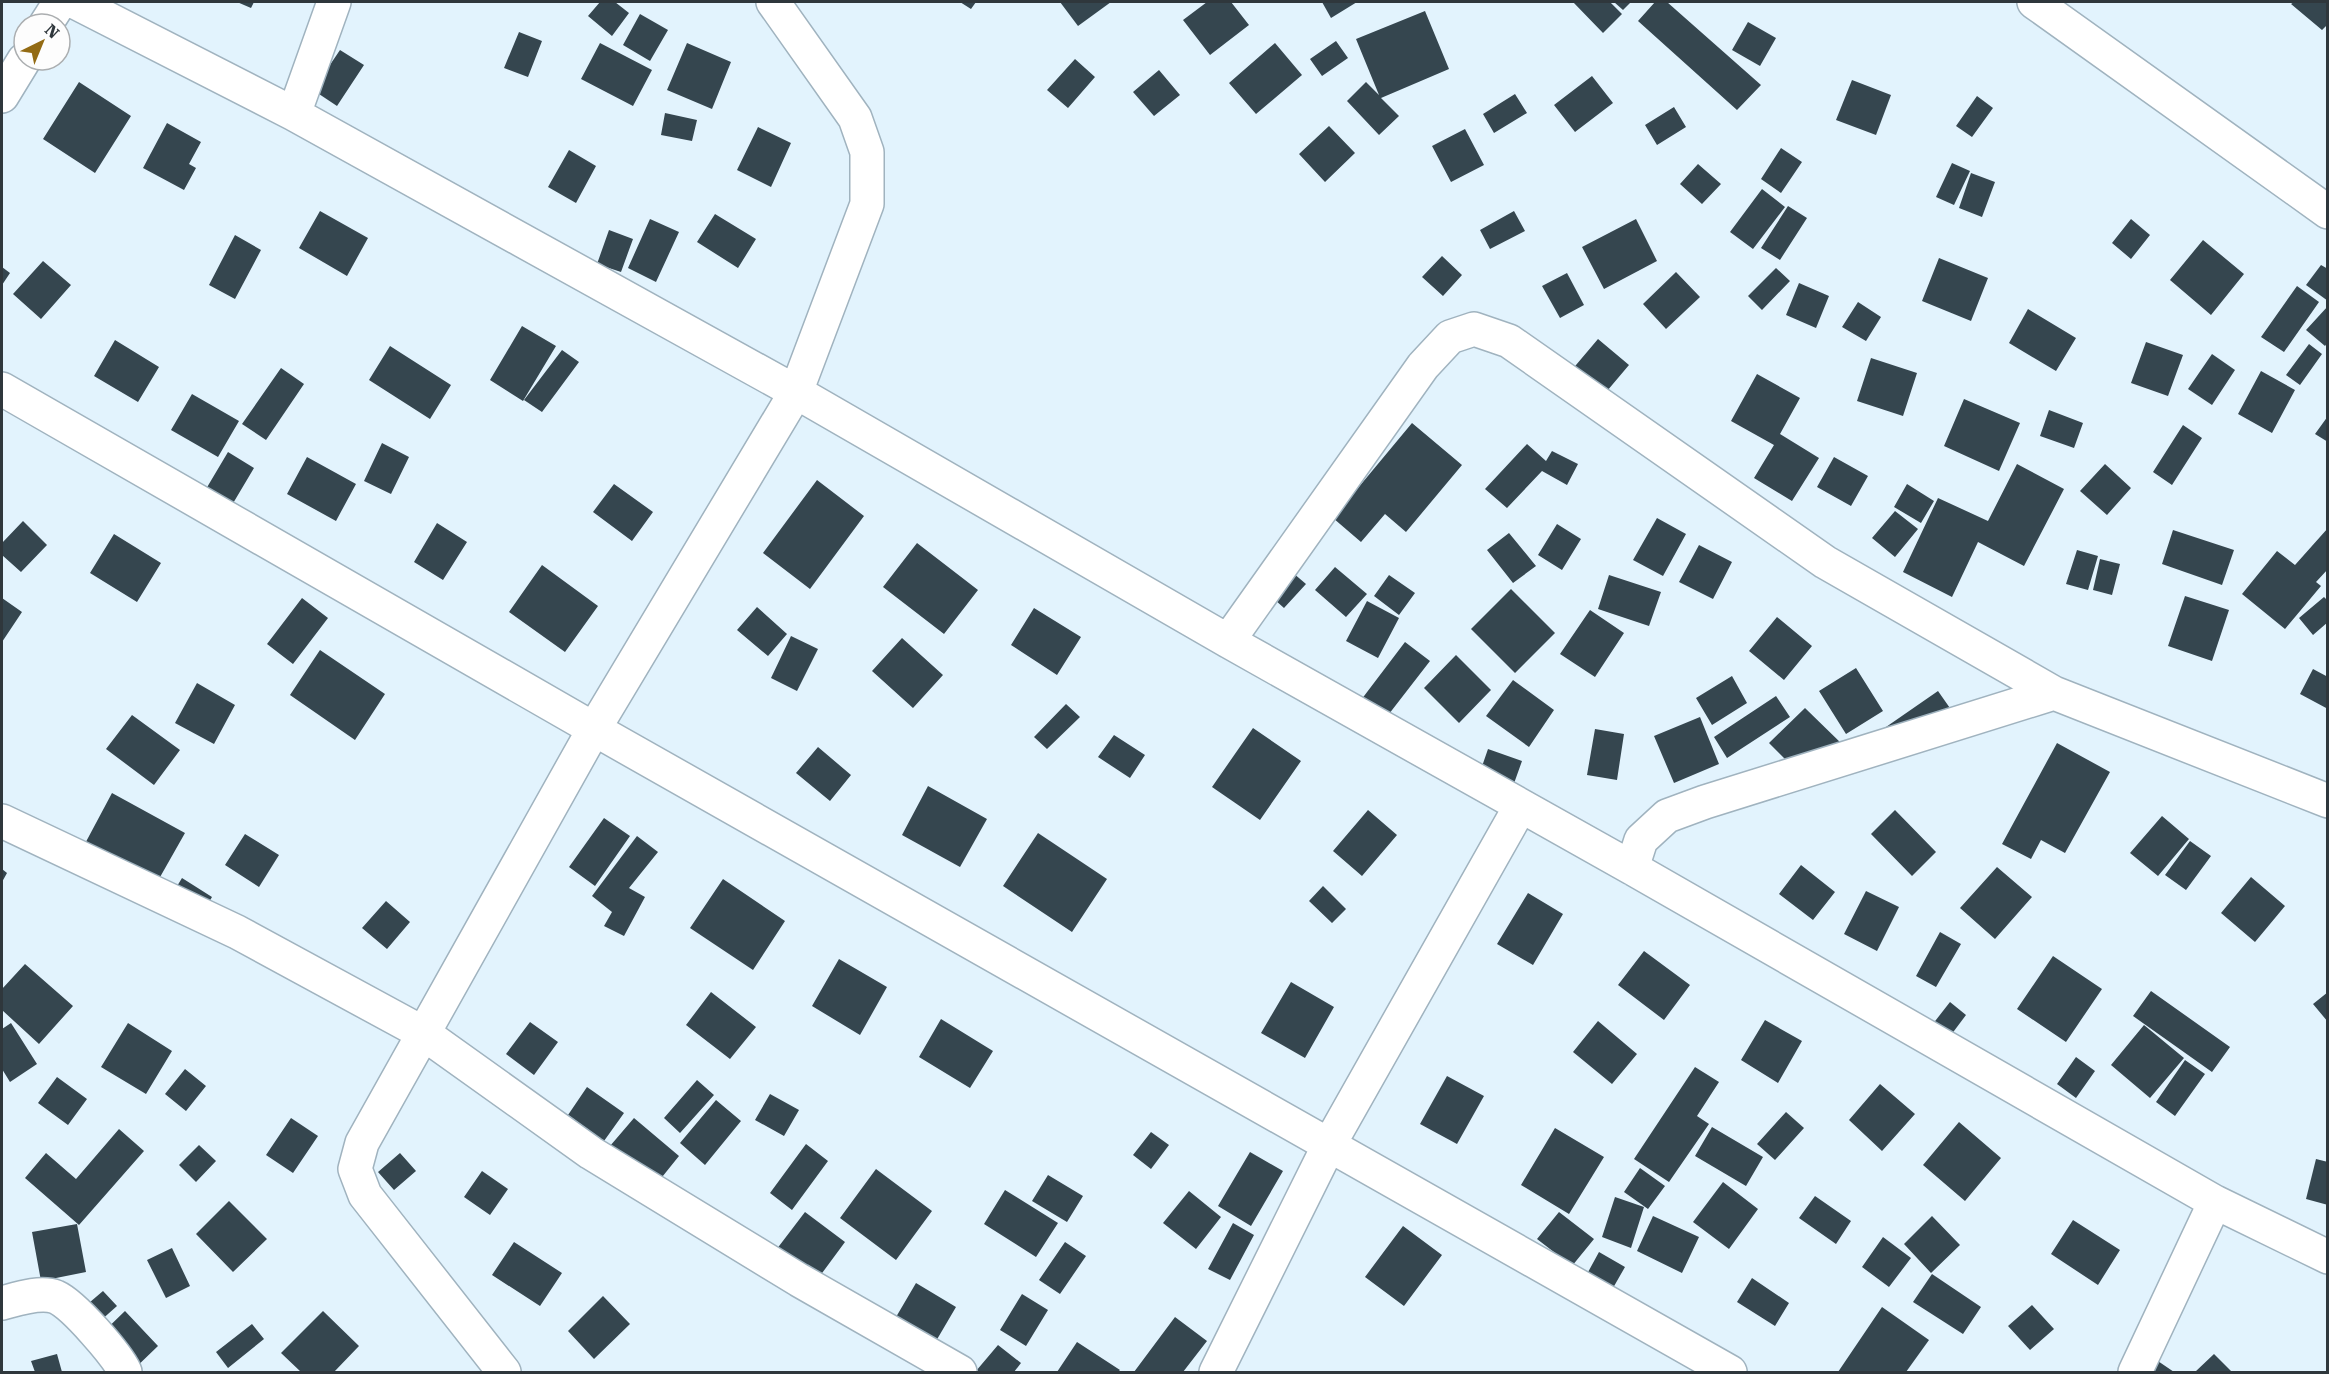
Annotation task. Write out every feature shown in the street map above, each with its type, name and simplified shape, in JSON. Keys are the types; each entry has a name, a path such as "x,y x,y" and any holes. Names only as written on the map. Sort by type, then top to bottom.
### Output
{"street":[{"path":"75,2 294,114 796,392 1228,641 1632,868 2215,1202 2328,1257"},
{"path":"294,114 334,2"},
{"path":"504,1372 365,1195 355,1169 362,1143 594,729 796,392 867,204 867,152 855,118 773,2"},
{"path":"2034,2 2328,212"},
{"path":"2,96 17,72"},
{"path":"1228,641 1423,366 1450,337 1474,329 1509,341 1826,562 2054,693 2328,801"},
{"path":"2,389 594,729 1730,1372"},
{"path":"1632,868 1641,840 1667,816 1705,802 2054,693"},
{"path":"1216,1372 1329,1145 1520,807"},
{"path":"2,821 237,932 423,1034 591,1154 799,1280 960,1372"},
{"path":"2135,1372 2215,1202"},
{"path":"2,1303 29,1295 56,1297 83,1320 119,1360 125,1372"}],"building":[{"path":"237,2 254,2 251,8"},
{"path":"600,2 615,2 629,13 612,36 588,16"},
{"path":"960,2 976,2 971,9"},
{"path":"1060,2 1111,2 1078,26"},
{"path":"1207,2 1231,2 1249,25 1210,55 1183,20"},
{"path":"1322,2 1357,2 1331,18"},
{"path":"1573,2 1610,2 1622,14 1603,33"},
{"path":"1614,2 1631,2 1623,10"},
{"path":"1655,2 1667,2 1761,85 1737,110 1638,21"},
{"path":"2294,2 2328,2 2328,24 2322,30 2291,4"},
{"path":"1425,11 1449,69 1381,98 1399,116 1379,135 1347,101 1366,82 1379,95 1356,39"},
{"path":"640,14 668,30 650,61 623,45"},
{"path":"1748,22 1776,38 1760,66 1732,50"},
{"path":"519,32 542,41 528,77 504,68"},
{"path":"1336,41 1348,58 1322,76 1310,59"},
{"path":"600,43 652,70 633,106 581,79"},
{"path":"687,43 731,62 712,109 667,90"},
{"path":"1275,43 1302,75 1256,114 1229,83"},
{"path":"340,50 364,65 337,106 313,90"},
{"path":"1075,59 1095,77 1068,108 1047,90"},
{"path":"1159,70 1180,95 1154,116 1133,92"},
{"path":"1592,76 1613,103 1575,132 1554,105"},
{"path":"1852,80 1891,95 1876,135 1836,120"},
{"path":"79,82 131,116 95,173 43,139"},
{"path":"1515,94 1527,113 1494,133 1483,114"},
{"path":"1977,96 1993,108 1972,137 1956,126"},
{"path":"1674,107 1686,127 1657,145 1645,125"},
{"path":"665,113 697,120 692,141 661,135"},
{"path":"167,123 201,142 189,164 196,168 184,190 143,168"},
{"path":"1329,126 1355,153 1325,182 1299,154"},
{"path":"758,127 791,143 771,187 737,170"},
{"path":"1465,129 1484,165 1451,182 1432,146"},
{"path":"1781,148 1802,162 1781,193 1761,179"},
{"path":"569,150 596,166 576,203 548,187"},
{"path":"1952,163 1970,171 1954,205 1936,197"},
{"path":"1698,164 1721,184 1702,204 1680,184"},
{"path":"1971,173 1995,182 1982,217 1959,208"},
{"path":"1762,189 1785,207 1753,249 1730,232"},
{"path":"1788,206 1807,218 1780,260 1761,248"},
{"path":"320,211 368,238 347,276 299,248"},
{"path":"1514,211 1525,231 1490,249 1480,230"},
{"path":"715,214 756,239 738,268 697,242"},
{"path":"650,219 679,232 656,282 628,268"},
{"path":"1636,219 1657,261 1604,289 1582,247"},
{"path":"2131,219 2150,235 2131,259 2112,243"},
{"path":"609,230 633,239 621,272 597,264"},
{"path":"235,235 261,250 235,299 209,285"},
{"path":"2203,240 2244,274 2211,315 2170,280"},
{"path":"1442,256 1462,275 1443,296 1422,277"},
{"path":"1939,258 1988,278 1971,321 1922,301"},
{"path":"43,261 71,285 41,319 13,294"},
{"path":"2321,265 2328,269 2328,301 2306,285"},
{"path":"2,267 10,273 2,285"},
{"path":"1776,268 1790,281 1762,310 1748,296"},
{"path":"1676,272 1700,297 1666,329 1643,304"},
{"path":"1567,273 1584,305 1560,318 1542,286"},
{"path":"1799,283 1829,296 1816,328 1786,315"},
{"path":"2297,286 2319,302 2284,352 2261,337"},
{"path":"1858,302 1881,317 1866,341 1842,327"},
{"path":"2328,306 2328,342 2325,346 2306,330"},
{"path":"2028,309 2076,338 2056,371 2009,343"},
{"path":"522,326 556,346 523,401 490,380"},
{"path":"1598,339 1629,365 1596,404 1565,378"},
{"path":"115,340 159,367 138,402 94,376"},
{"path":"2146,342 2183,355 2168,396 2131,383"},
{"path":"2309,344 2322,354 2300,385 2286,375"},
{"path":"390,346 451,385 430,419 369,380"},
{"path":"562,350 579,362 542,412 524,400"},
{"path":"2212,354 2235,370 2212,405 2188,389"},
{"path":"1871,358 1917,373 1903,416 1857,401"},
{"path":"281,368 304,384 266,440 242,424"},
{"path":"2261,371 2295,390 2272,433 2238,414"},
{"path":"1757,374 1800,398 1780,434 1819,458 1792,501 1754,478 1774,445 1731,421"},
{"path":"192,394 239,421 218,457 171,430"},
{"path":"1964,399 2020,423 1999,471 1944,446"},
{"path":"2049,410 2083,423 2074,448 2040,436"},
{"path":"2328,416 2328,442 2315,434"},
{"path":"1412,423 1462,465 1406,532 1385,514 1361,542 1333,518"},
{"path":"2183,425 2202,438 2172,485 2153,472"},
{"path":"382,443 409,457 391,494 364,481"},
{"path":"1527,444 1546,461 1552,451 1578,464 1567,485 1542,471 1507,508 1485,489"},
{"path":"228,452 254,468 232,505 206,489"},
{"path":"307,457 356,484 336,521 287,494"},
{"path":"1834,457 1868,476 1851,506 1817,487"},
{"path":"2017,464 2064,489 2024,566 1978,542 1952,597 1903,572 1938,498 1988,521"},
{"path":"2105,464 2131,488 2107,515 2080,491"},
{"path":"817,480 864,516 810,589 763,553"},
{"path":"614,484 653,512 632,541 593,512"},
{"path":"1907,484 1934,501 1921,523 1894,507"},
{"path":"1895,511 1918,529 1895,557 1872,538"},
{"path":"1657,518 1686,534 1663,576 1633,560"},
{"path":"23,521 47,545 21,572 2,555 2,543"},
{"path":"437,523 467,542 443,580 414,562"},
{"path":"1557,524 1581,539 1562,570 1538,555"},
{"path":"2328,528 2328,569 2316,582 2321,586 2285,629 2242,594 2277,551 2295,565"},
{"path":"2173,530 2234,550 2222,585 2162,564"},
{"path":"1509,533 1536,566 1513,583 1487,550"},
{"path":"114,534 161,563 137,602 90,573"},
{"path":"917,543 978,590 944,634 883,587"},
{"path":"1699,545 1732,562 1713,599 1679,582"},
{"path":"2077,550 2098,556 2088,590 2066,584"},
{"path":"2100,559 2120,564 2112,595 2093,590"},
{"path":"542,565 598,606 565,652 509,612"},
{"path":"1286,567 1306,584 1284,608 1265,591"},
{"path":"1335,567 1367,594 1346,617 1315,590"},
{"path":"1389,575 1415,593 1399,615 1374,596"},
{"path":"1609,575 1661,592 1649,626 1598,609"},
{"path":"1511,589 1555,633 1515,673 1471,629"},
{"path":"2185,596 2229,610 2212,661 2168,646"},
{"path":"2324,597 2328,601 2328,622 2313,635 2299,618"},
{"path":"2,598 22,612 2,642"},
{"path":"302,598 328,618 293,664 267,644"},
{"path":"1367,601 1399,618 1378,658 1346,641"},
{"path":"757,607 787,634 768,656 737,630"},
{"path":"1034,608 1081,637 1057,675 1011,645"},
{"path":"1590,610 1624,633 1595,677 1560,654"},
{"path":"1777,617 1812,646 1784,680 1749,651"},
{"path":"791,636 818,649 797,691 771,678"},
{"path":"902,638 943,675 913,708 872,671"},
{"path":"1405,642 1430,661 1382,723 1358,704"},
{"path":"320,650 385,694 355,740 290,695"},
{"path":"1456,655 1491,690 1459,723 1424,688"},
{"path":"1856,668 1883,711 1846,734 1819,691"},
{"path":"2313,669 2328,677 2328,709 2300,694"},
{"path":"1732,676 1747,703 1712,725 1696,698"},
{"path":"1513,680 1554,710 1529,747 1486,716"},
{"path":"197,683 235,705 214,744 175,723"},
{"path":"1938,691 1952,711 1873,736"},
{"path":"1776,696 1790,717 1727,758 1714,737"},
{"path":"1066,704 1080,717 1047,749 1034,737"},
{"path":"1805,708 1844,746 1808,782 1769,743"},
{"path":"132,715 180,750 154,785 106,749"},
{"path":"1700,717 1719,764 1674,783 1654,736"},
{"path":"1253,728 1301,761 1260,820 1212,787"},
{"path":"1595,729 1624,734 1617,780 1587,775"},
{"path":"1114,735 1145,755 1130,778 1098,757"},
{"path":"2057,743 2110,772 2065,853 2041,840 2031,859 2002,844"},
{"path":"818,747 851,775 830,801 796,773"},
{"path":"1488,749 1522,761 1512,789 1478,778"},
{"path":"928,786 987,819 960,867 902,835"},
{"path":"112,793 185,833 151,893 80,853"},
{"path":"1368,810 1397,835 1362,876 1333,851"},
{"path":"1895,810 1936,852 1912,876 1871,834"},
{"path":"2162,816 2189,839 2158,876 2130,853"},
{"path":"604,818 630,836 595,886 569,867"},
{"path":"1038,833 1107,879 1072,932 1003,886"},
{"path":"245,834 279,855 259,887 225,865"},
{"path":"637,836 658,852 629,888 645,897 624,936 604,926 612,912 592,896"},
{"path":"2190,841 2211,856 2186,890 2165,875"},
{"path":"1801,865 1835,892 1813,920 1779,894"},
{"path":"1997,867 2032,897 1995,939 1960,908"},
{"path":"2,869 7,873 2,882"},
{"path":"2251,877 2285,906 2255,942 2221,913"},
{"path":"182,878 212,897 198,921 168,901"},
{"path":"723,879 785,921 753,970 690,928"},
{"path":"1323,886 1346,909 1332,923 1309,901"},
{"path":"1866,891 1899,907 1877,951 1844,934"},
{"path":"1528,893 1563,914 1533,965 1497,944"},
{"path":"386,901 410,922 387,949 362,928"},
{"path":"1940,932 1961,944 1936,987 1916,976"},
{"path":"1644,951 1690,985 1664,1020 1618,985"},
{"path":"2053,956 2102,989 2066,1042 2017,1009"},
{"path":"839,959 887,987 860,1035 812,1006"},
{"path":"25,964 73,1006 39,1044 2,1010 2,989"},
{"path":"1291,982 1334,1007 1305,1058 1261,1033"},
{"path":"2151,991 2230,1047 2212,1072 2133,1016"},
{"path":"711,992 756,1027 730,1059 686,1025"},
{"path":"2328,992 2328,1022 2313,1004"},
{"path":"1950,1002 1966,1015 1942,1047 1925,1034"},
{"path":"941,1019 993,1051 970,1088 919,1057"},
{"path":"1765,1020 1802,1041 1778,1083 1741,1060"},
{"path":"1598,1021 1637,1054 1612,1084 1573,1052"},
{"path":"530,1022 558,1042 534,1075 506,1054"},
{"path":"11,1023 37,1064 10,1082 2,1069 2,1029"},
{"path":"128,1023 172,1051 146,1094 101,1067"},
{"path":"2144,1025 2184,1058 2150,1098 2111,1065"},
{"path":"2076,1057 2095,1071 2076,1098 2057,1084"},
{"path":"2185,1060 2205,1074 2175,1116 2156,1102"},
{"path":"1695,1067 1719,1082 1697,1116 1709,1124 1669,1182 1634,1159"},
{"path":"185,1069 206,1086 186,1111 165,1094"},
{"path":"1447,1076 1484,1096 1457,1144 1420,1124"},
{"path":"57,1077 87,1099 68,1125 38,1103"},
{"path":"697,1080 714,1095 680,1133 664,1118"},
{"path":"1880,1084 1915,1114 1882,1151 1849,1120"},
{"path":"587,1087 624,1113 604,1141 568,1115"},
{"path":"770,1094 799,1110 784,1136 755,1120"},
{"path":"716,1100 741,1121 705,1165 680,1143"},
{"path":"1786,1112 1804,1128 1775,1160 1757,1144"},
{"path":"291,1118 318,1136 293,1173 266,1155"},
{"path":"634,1118 679,1156 650,1192 604,1153"},
{"path":"1959,1122 2001,1158 1965,1201 1923,1165"},
{"path":"1712,1127 1763,1157 1746,1186 1695,1156"},
{"path":"1555,1128 1604,1157 1569,1214 1521,1185"},
{"path":"119,1129 144,1151 79,1225 25,1178 46,1153 76,1179"},
{"path":"1151,1132 1169,1145 1151,1169 1133,1155"},
{"path":"806,1144 828,1161 792,1210 770,1193"},
{"path":"199,1145 216,1161 196,1182 179,1165"},
{"path":"1250,1152 1283,1171 1251,1226 1218,1206"},
{"path":"400,1153 416,1171 394,1190 378,1172"},
{"path":"2316,1159 2328,1162 2328,1205 2306,1199"},
{"path":"1640,1168 1665,1186 1648,1209 1624,1192"},
{"path":"876,1169 932,1211 896,1260 840,1218"},
{"path":"482,1171 508,1189 490,1215 464,1197"},
{"path":"1048,1175 1083,1196 1067,1222 1032,1201"},
{"path":"1723,1182 1758,1209 1729,1249 1693,1222"},
{"path":"1005,1190 1058,1223 1036,1257 984,1224"},
{"path":"1189,1191 1221,1217 1196,1249 1163,1223"},
{"path":"1815,1196 1851,1221 1836,1244 1799,1218"},
{"path":"1615,1197 1644,1207 1631,1248 1602,1237"},
{"path":"229,1201 267,1239 233,1272 196,1234"},
{"path":"805,1212 845,1242 814,1284 773,1254"},
{"path":"1559,1212 1594,1239 1572,1266 1537,1239"},
{"path":"1653,1216 1699,1237 1682,1273 1637,1251"},
{"path":"1932,1216 1960,1245 1931,1273 1904,1244"},
{"path":"2073,1220 2120,1250 2098,1285 2051,1254"},
{"path":"1233,1223 1254,1235 1230,1280 1208,1269"},
{"path":"77,1224 86,1272 41,1281 32,1232"},
{"path":"1403,1226 1442,1255 1404,1306 1365,1277"},
{"path":"1883,1237 1911,1258 1889,1287 1862,1267"},
{"path":"514,1242 562,1273 540,1306 492,1275"},
{"path":"1065,1242 1086,1256 1060,1294 1039,1280"},
{"path":"172,1248 190,1286 166,1298 147,1260"},
{"path":"1599,1252 1625,1267 1613,1288 1587,1274"},
{"path":"1932,1274 1981,1307 1963,1334 1913,1302"},
{"path":"1752,1278 1789,1303 1775,1326 1737,1302"},
{"path":"916,1283 956,1307 929,1353 889,1329"},
{"path":"103,1291 117,1306 90,1330 76,1314"},
{"path":"1022,1294 1048,1310 1026,1346 1000,1330"},
{"path":"603,1296 630,1324 594,1359 568,1331"},
{"path":"2032,1305 2054,1329 2030,1350 2008,1326"},
{"path":"1882,1307 1929,1340 1906,1372 1838,1372"},
{"path":"125,1311 158,1346 131,1372 94,1341"},
{"path":"323,1311 359,1346 334,1372 301,1372 281,1353"},
{"path":"1175,1317 1207,1341 1183,1372 1134,1372"},
{"path":"252,1324 264,1339 228,1368 216,1352"},
{"path":"1077,1342 1120,1370 1118,1372 1057,1372"},
{"path":"998,1345 1021,1363 1014,1372 976,1371"},
{"path":"57,1354 62,1372 35,1372 31,1361"},
{"path":"2214,1354 2232,1372 2195,1372"},
{"path":"2152,1357 2174,1372 2141,1372"}]}
